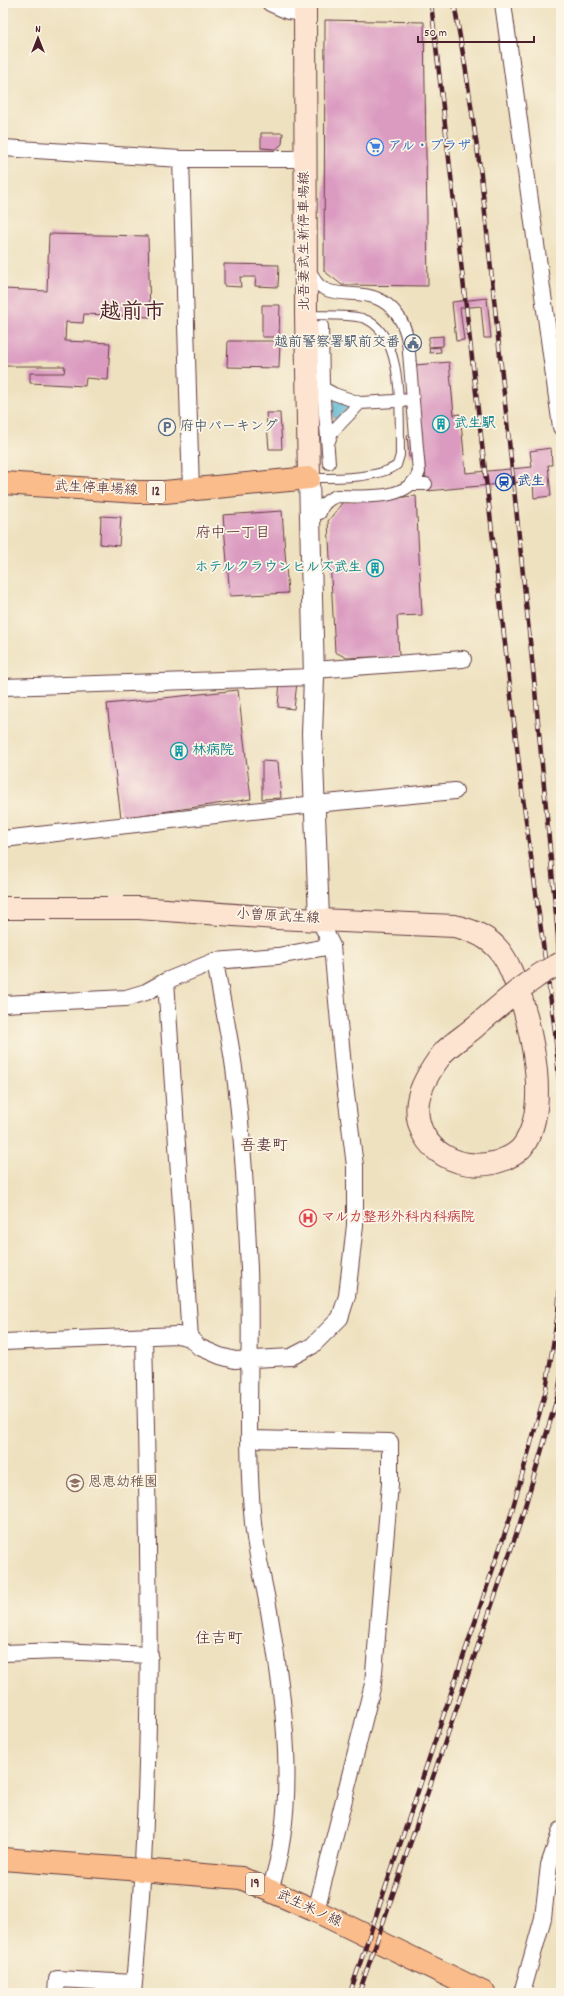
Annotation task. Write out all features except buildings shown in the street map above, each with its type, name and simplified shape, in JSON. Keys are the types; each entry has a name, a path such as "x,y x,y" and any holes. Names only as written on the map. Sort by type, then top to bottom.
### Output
{"main road":[{"name":"北吾妻武生新停車場線","path":"305,8 305,159 314,321 309,478"},
{"name":"武生停車場線","path":"3,483 138,492 191,490 309,478"},
{"name":"小曽原武生線","path":"3,908 139,908 319,919 439,924 470,929 490,940 504,956 522,1001 530,1029 536,1082 535,1114 530,1135 522,1148 500,1162 474,1165 463,1164 440,1154 428,1143 418,1120 418,1100 429,1074 444,1052 535,978 561,963"},
{"name":"武生米ノ線","path":"3,1859 236,1877 270,1890 316,1911 484,1993"}],"street":[{"path":"270,3 288,10 305,8"},
{"path":"503,3 561,427"},
{"path":"3,148 181,159 305,159"},
{"path":"181,159 191,490"},
{"path":"314,276 319,285 333,292 376,297 397,314 406,329 419,472 412,484 399,492 330,498 321,507 320,513"},
{"path":"314,321 323,388 329,463"},
{"path":"323,388 334,394 360,403 413,400"},
{"path":"328,444 332,432 360,403"},
{"path":"3,1342 178,1335 190,1338 199,1347 220,1356 235,1360 291,1357 312,1346 340,1318 347,1296 355,1225 355,1166 344,1078 332,946 319,919 312,734 314,673 309,478"},
{"path":"412,484 426,484"},
{"path":"3,687 314,673 463,659"},
{"path":"3,839 315,804 455,791"},
{"path":"3,1004 126,998 146,992 166,981 215,962 278,956 332,946"},
{"path":"215,962 234,1068 242,1157 249,1270 249,1439 253,1524 269,1611 285,1729 285,1815 280,1861 270,1890"},
{"path":"166,981 190,1338"},
{"path":"56,1993 57,1979 133,1988 142,1870 150,1655 144,1337"},
{"path":"249,1439 390,1442 390,1484 373,1684 316,1911"},
{"path":"3,1653 59,1651 150,1655"},
{"path":"522,1993 543,1918 549,1865 561,1830"}],"lane":[{"path":"309,478 369,474 389,469 397,465 400,454 398,400 393,352 386,337 370,322 361,318 314,321"}],"water":[{"path":"333,399 353,402 337,419 333,417"}],"railway":[{"path":"431,3 522,791 555,1031 561,1102"},
{"path":"454,3 466,71 481,175 534,679 557,925 561,988"},
{"path":"350,1993 509,1521 546,1390 558,1313 561,1273"},
{"path":"359,1993 520,1523 558,1395 561,1376"}],"place":[{"name":"アル・プラザ","path":"375,147"},
{"name":"越前警察署駅前交番","path":"413,343"},
{"name":"武生駅","path":"441,424"},
{"name":"府中パーキング","path":"167,427"},
{"name":"武生","path":"504,482"},
{"name":"ホテルクラウンヒルズ武生","path":"375,568"},
{"name":"林病院","path":"179,751"},
{"name":"マルカ整形外科内科病院","path":"308,1218"},
{"name":"恩恵幼稚園","path":"75,1483"}],"district":[{"name":"越前市","path":"132,313"},
{"name":"府中一丁目","path":"233,534"},
{"name":"吾妻町","path":"264,1146"},
{"name":"住吉町","path":"219,1639"}]}
